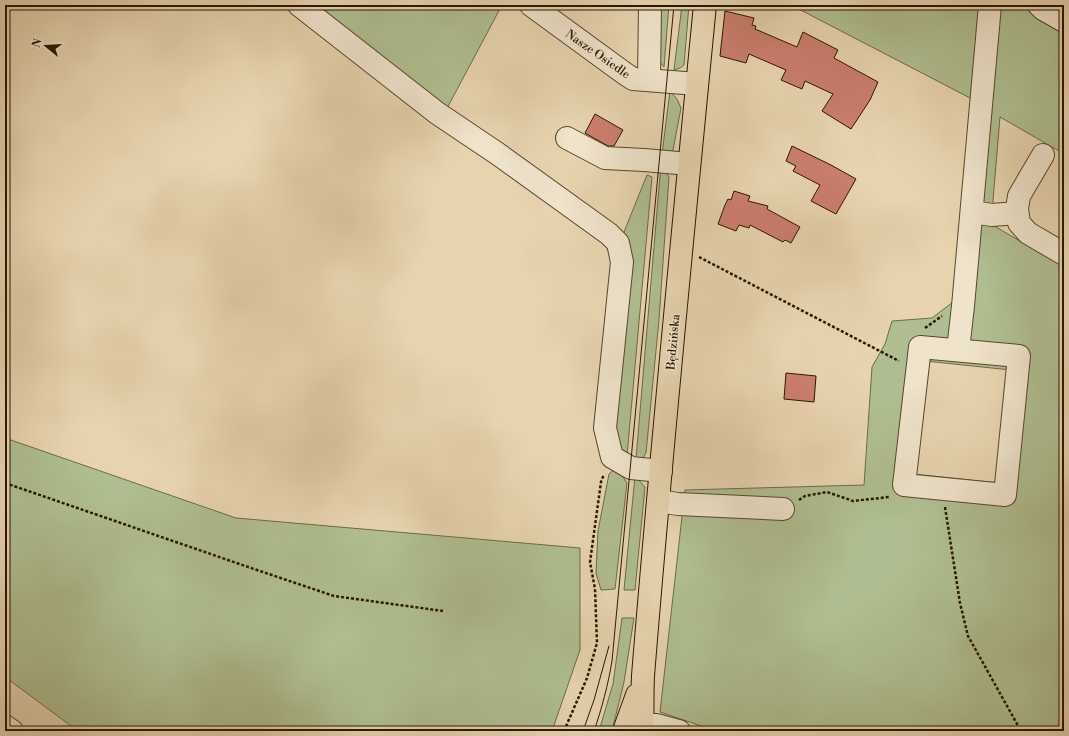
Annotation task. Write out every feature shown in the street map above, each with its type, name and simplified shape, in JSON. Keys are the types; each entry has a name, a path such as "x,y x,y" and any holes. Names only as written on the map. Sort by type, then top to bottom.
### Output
{"main road":[{"name":"Będzińska","path":"636,729 643,679 674,322 705,5"}],"street":[{"path":"299,5 437,113 498,154 609,234 618,243 622,262 605,428 612,458 630,468 661,471"},
{"name":"Nasze Osiedle","path":"531,5 633,79 697,84"},
{"path":"649,80 650,5"},
{"path":"958,350 990,5"},
{"path":"1039,5 1043,9 1064,21"},
{"path":"567,138 605,158 689,164"},
{"path":"1043,155 1019,196 1017,209 1019,223 1028,233 1064,254"},
{"path":"972,212 992,215 1017,213"},
{"path":"920,347 958,350 1019,356 1005,495 904,486 920,347"},
{"path":"658,501 678,504 783,509"},
{"path":"636,729 657,725 679,731"},
{"path":"5,726 12,731"}],"path":[{"path":"681,254 698,257 904,363"},
{"path":"564,731 586,678 597,642 595,588 590,562 601,482 612,458"},
{"path":"5,482 334,596 443,611"},
{"path":"783,509 805,496 827,492 853,501 893,497"},
{"path":"945,502 960,603 968,636 1021,731"}],"green space":[{"path":"315,5 502,5 446,110"},
{"path":"655,5 669,5 664,67 658,60"},
{"path":"682,5 689,5 684,65 674,70"},
{"path":"791,5 1064,5 1064,154 1000,117 991,224 1064,267 1064,731 716,731 660,712 685,490 864,485 872,367 885,344 892,321 932,318 953,302 974,100","holes":["925,361 1011,370 999,483 913,474"]},
{"path":"670,91 677,99 681,108 673,150 670,155 662,154"},
{"path":"661,164 669,177 659,320 646,453 643,458 636,459"},
{"path":"647,175 652,177 627,456 620,450 615,437 629,255 624,232"},
{"path":"5,438 236,518 580,548 580,650 552,731 78,731 5,677"},
{"path":"613,470 621,474 627,483 615,589 601,590 596,573 598,531 609,474"},
{"path":"635,476 645,487 635,590 624,590"},
{"path":"622,618 634,618 624,682 612,731 599,731 613,684"}],"building":[{"path":"725,11 754,18 752,25 756,26 755,29 797,47 803,32 838,50 834,58 878,82 870,100 851,129 822,111 833,94 805,81 802,89 781,80 786,70 749,54 746,63 720,56"},
{"path":"595,114 623,130 614,146 608,146 585,133"},
{"path":"792,146 856,179 836,214 811,201 820,185 793,171 796,166 786,161"},
{"path":"734,191 750,196 748,201 768,206 767,209 800,227 791,243 785,240 783,242 750,225 749,228 739,225 736,231 718,224 725,205 728,199 731,200"},
{"path":"786,373 816,376 814,402 784,399"}],"tram line":[{"path":"594,731 600,714 612,661 674,5"},
{"path":"583,731 594,700 609,646"}]}
